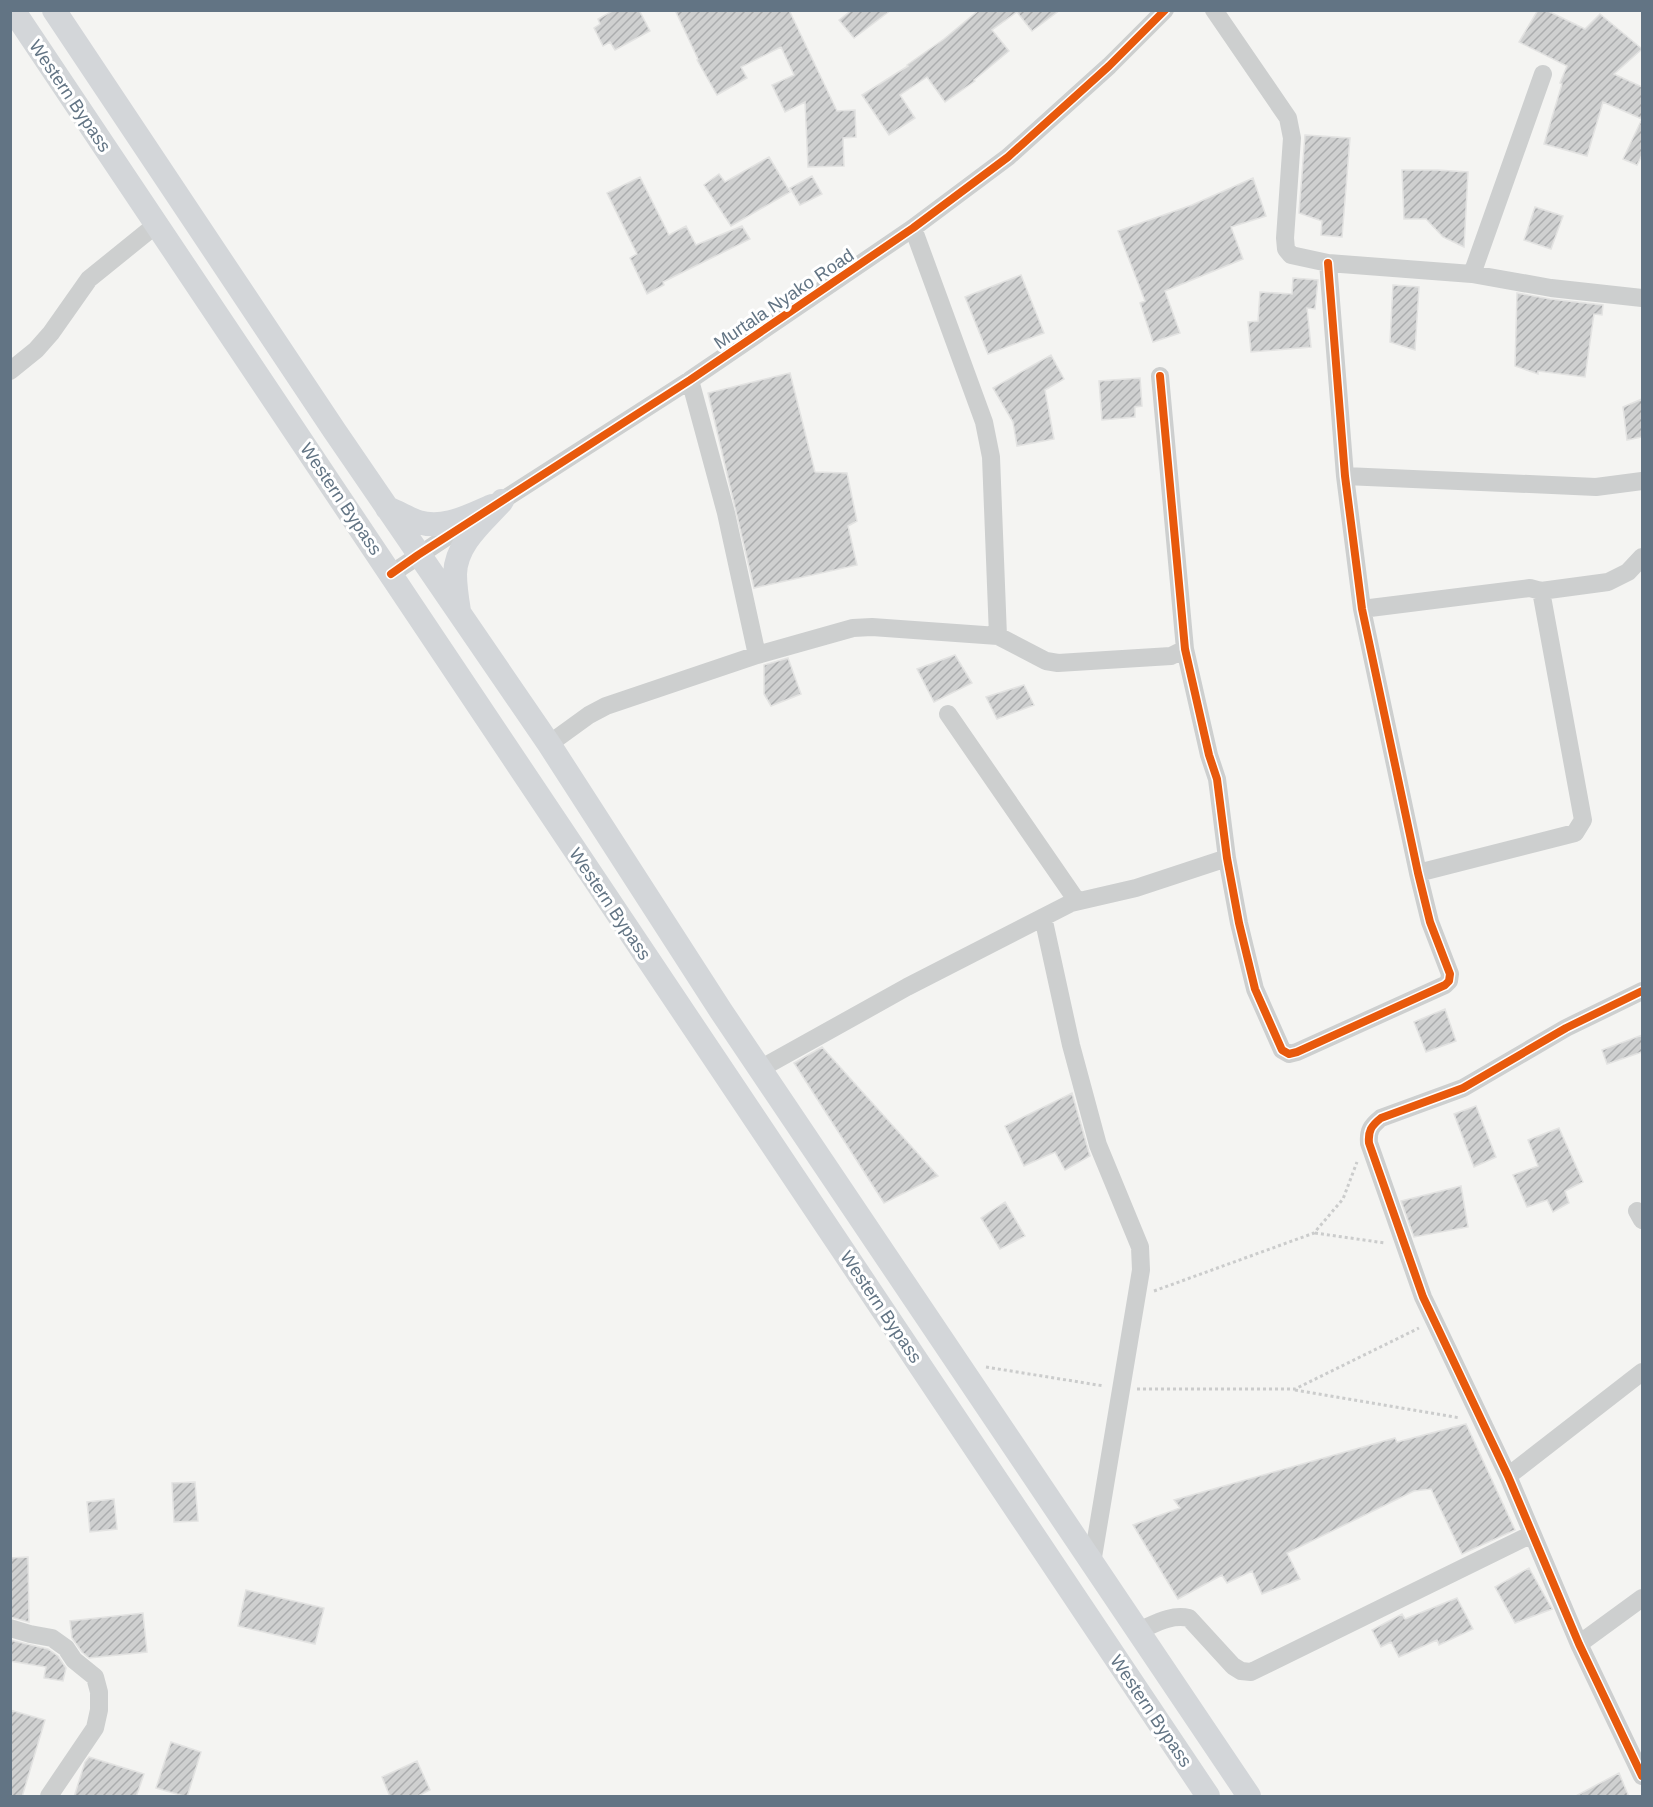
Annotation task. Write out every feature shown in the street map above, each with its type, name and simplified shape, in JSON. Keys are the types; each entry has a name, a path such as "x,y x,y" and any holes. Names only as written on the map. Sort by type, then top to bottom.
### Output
{"main road":[{"name":"Western Bypass","path":"13,10 1208,1797"},
{"name":"Western Bypass","path":"54,10 418,555 549,744 760,1069 1249,1797"},
{"path":"387,508 418,522 445,524 502,501"},
{"path":"459,614 455,573 461,548 469,536 502,501"}],"street":[{"name":"Murtala Nyako Road","path":"391,574 690,380 913,228 1008,157 1109,66 1165,10"},
{"path":"1214,10 1288,118 1291,127 1285,238 1286,249 1292,255 1328,263 1472,274 1551,288 1641,295"},
{"path":"1472,274 1544,74"},
{"path":"10,371 36,350 51,333 88,279 157,225"},
{"path":"913,228 984,422 988,440 991,457 998,636"},
{"path":"1160,376 1185,649 1209,755 1217,779 1227,858 1239,923 1255,988 1282,1050 1289,1054 1297,1053 1445,985 1449,981 1450,974 1430,922 1418,873 1362,609 1345,476 1328,263"},
{"path":"690,380 726,513 757,655"},
{"path":"1345,476 1596,487 1642,481"},
{"path":"1362,609 1530,588 1541,591 1608,582 1628,572 1642,557"},
{"path":"1418,873 1575,833 1583,820 1541,591"},
{"path":"549,744 589,715 606,706 757,655 863,627 998,636 1046,661 1058,663 1171,656 1185,649"},
{"path":"948,714 1077,901"},
{"path":"760,1069 907,987 1077,901 1136,888 1227,858"},
{"path":"1043,917 1071,1045 1098,1145 1140,1247 1142,1270 1092,1563"},
{"path":"1642,991 1566,1028 1463,1088 1381,1118 1372,1125 1368,1132 1369,1143 1423,1297 1508,1476 1579,1644 1642,1776"},
{"path":"1508,1476 1642,1372"},
{"path":"1138,1630 1168,1618 1179,1616 1189,1618 1233,1666 1241,1671 1251,1672 1533,1534"},
{"path":"1579,1644 1642,1598"},
{"path":"10,1628 52,1638 66,1648 74,1660 95,1677 99,1692 99,1710 95,1728 49,1797"}],"path":[{"path":"1314,1233 1342,1199 1368,1132"},
{"path":"1137,1297 1314,1233 1405,1246"},
{"path":"1295,1389 1434,1321"},
{"path":"958,1363 1122,1389 1295,1389 1483,1422"}],"building":[{"path":"614,10 639,10 650,31 615,50 610,42 603,46 594,28 600,24 598,19"},
{"path":"675,10 789,10 837,111 855,110 856,137 843,138 844,166 808,167 805,102 785,112 772,85 794,75 781,47 741,67 747,78 717,95 697,60"},
{"path":"852,10 891,10 854,38 839,20"},
{"path":"979,10 1060,10 1032,31 1017,12 992,30 1009,51 975,81 945,102 927,77 900,95 915,118 889,135 862,95 908,66"},
{"path":"1538,10 1546,10 1585,29 1600,14 1642,49 1614,74 1642,87 1642,119 1603,102 1587,156 1544,144 1562,84 1560,83 1567,66 1519,42"},
{"path":"1642,119 1642,155 1637,165 1623,159"},
{"path":"1305,135 1350,138 1342,237 1321,235 1322,221 1299,213"},
{"path":"769,157 790,192 731,226 704,185 719,174 725,182"},
{"path":"1402,170 1468,172 1464,247 1443,237 1426,219 1404,219"},
{"path":"812,176 822,194 800,205 790,188"},
{"path":"640,177 669,235 686,226 696,245 742,226 750,239 663,282 664,285 647,294 630,258 637,254 607,193"},
{"path":"1253,178 1266,216 1231,227 1243,259 1165,291 1180,333 1153,342 1140,303 1145,301 1118,231 1192,205"},
{"path":"1535,207 1563,216 1551,249 1524,240"},
{"path":"1021,275 1044,333 988,354 965,297"},
{"path":"1293,278 1318,280 1315,309 1307,308 1311,347 1251,352 1248,322 1258,321 1260,292 1292,294"},
{"path":"1393,285 1419,287 1415,350 1390,342"},
{"path":"1517,293 1603,305 1602,315 1594,314 1585,377 1538,371 1538,374 1515,366"},
{"path":"1051,355 1064,379 1045,390 1054,439 1017,446 1013,422 993,388"},
{"path":"790,373 815,472 847,473 857,521 848,526 857,565 754,588 708,393"},
{"path":"1140,378 1142,406 1135,407 1135,417 1102,420 1099,381"},
{"path":"1642,399 1642,437 1627,440 1623,407"},
{"path":"955,655 972,683 934,702 917,669"},
{"path":"788,658 801,694 771,706 764,694 764,665"},
{"path":"1024,685 1034,705 997,719 986,697"},
{"path":"1445,1009 1456,1041 1426,1052 1414,1022"},
{"path":"1642,1035 1642,1052 1607,1064 1602,1050"},
{"path":"822,1047 938,1176 884,1203 794,1063"},
{"path":"1072,1093 1090,1156 1065,1170 1055,1152 1024,1166 1005,1126"},
{"path":"1476,1106 1496,1157 1474,1167 1454,1114"},
{"path":"1559,1128 1583,1182 1565,1191 1569,1203 1553,1212 1547,1200 1527,1207 1513,1175 1538,1166 1528,1140"},
{"path":"1461,1186 1468,1227 1414,1237 1401,1201"},
{"path":"1005,1202 1025,1236 1000,1249 981,1218"},
{"path":"1466,1424 1515,1530 1462,1554 1431,1489 1414,1491 1287,1553 1300,1579 1262,1594 1252,1571 1227,1583 1222,1575 1178,1599 1133,1525 1180,1508 1174,1500 1395,1438 1397,1442"},
{"path":"195,1482 198,1521 174,1522 172,1483"},
{"path":"114,1499 117,1529 90,1532 87,1502"},
{"path":"28,1557 29,1622 10,1617 10,1558"},
{"path":"1529,1568 1552,1609 1515,1623 1495,1587"},
{"path":"246,1590 324,1608 315,1644 238,1626"},
{"path":"1457,1598 1473,1629 1439,1645 1437,1640 1399,1657 1391,1642 1381,1647 1372,1630 1402,1614 1405,1619"},
{"path":"143,1613 147,1652 89,1658 72,1638 70,1621"},
{"path":"10,1640 48,1649 58,1656 66,1668 63,1681 44,1678 46,1667 10,1661"},
{"path":"10,1710 45,1720 22,1797 10,1797"},
{"path":"171,1742 201,1752 187,1797 156,1788"},
{"path":"89,1757 144,1774 136,1797 74,1797 85,1762"},
{"path":"417,1761 430,1790 416,1797 390,1797 382,1777"},
{"path":"1619,1773 1629,1797 1574,1797"}],"cycle path":[{"path":"391,574 690,380 913,228 1008,157 1109,66 1165,10"},
{"path":"1160,376 1185,649 1209,755 1217,779 1227,858 1239,923 1255,989 1282,1050 1289,1054 1445,985 1449,981 1450,974 1430,922 1418,873 1362,609 1345,476 1328,263"},
{"path":"1642,991 1566,1028 1463,1088 1381,1118 1371,1129 1369,1139 1423,1297 1508,1476 1579,1644 1642,1776"}]}
